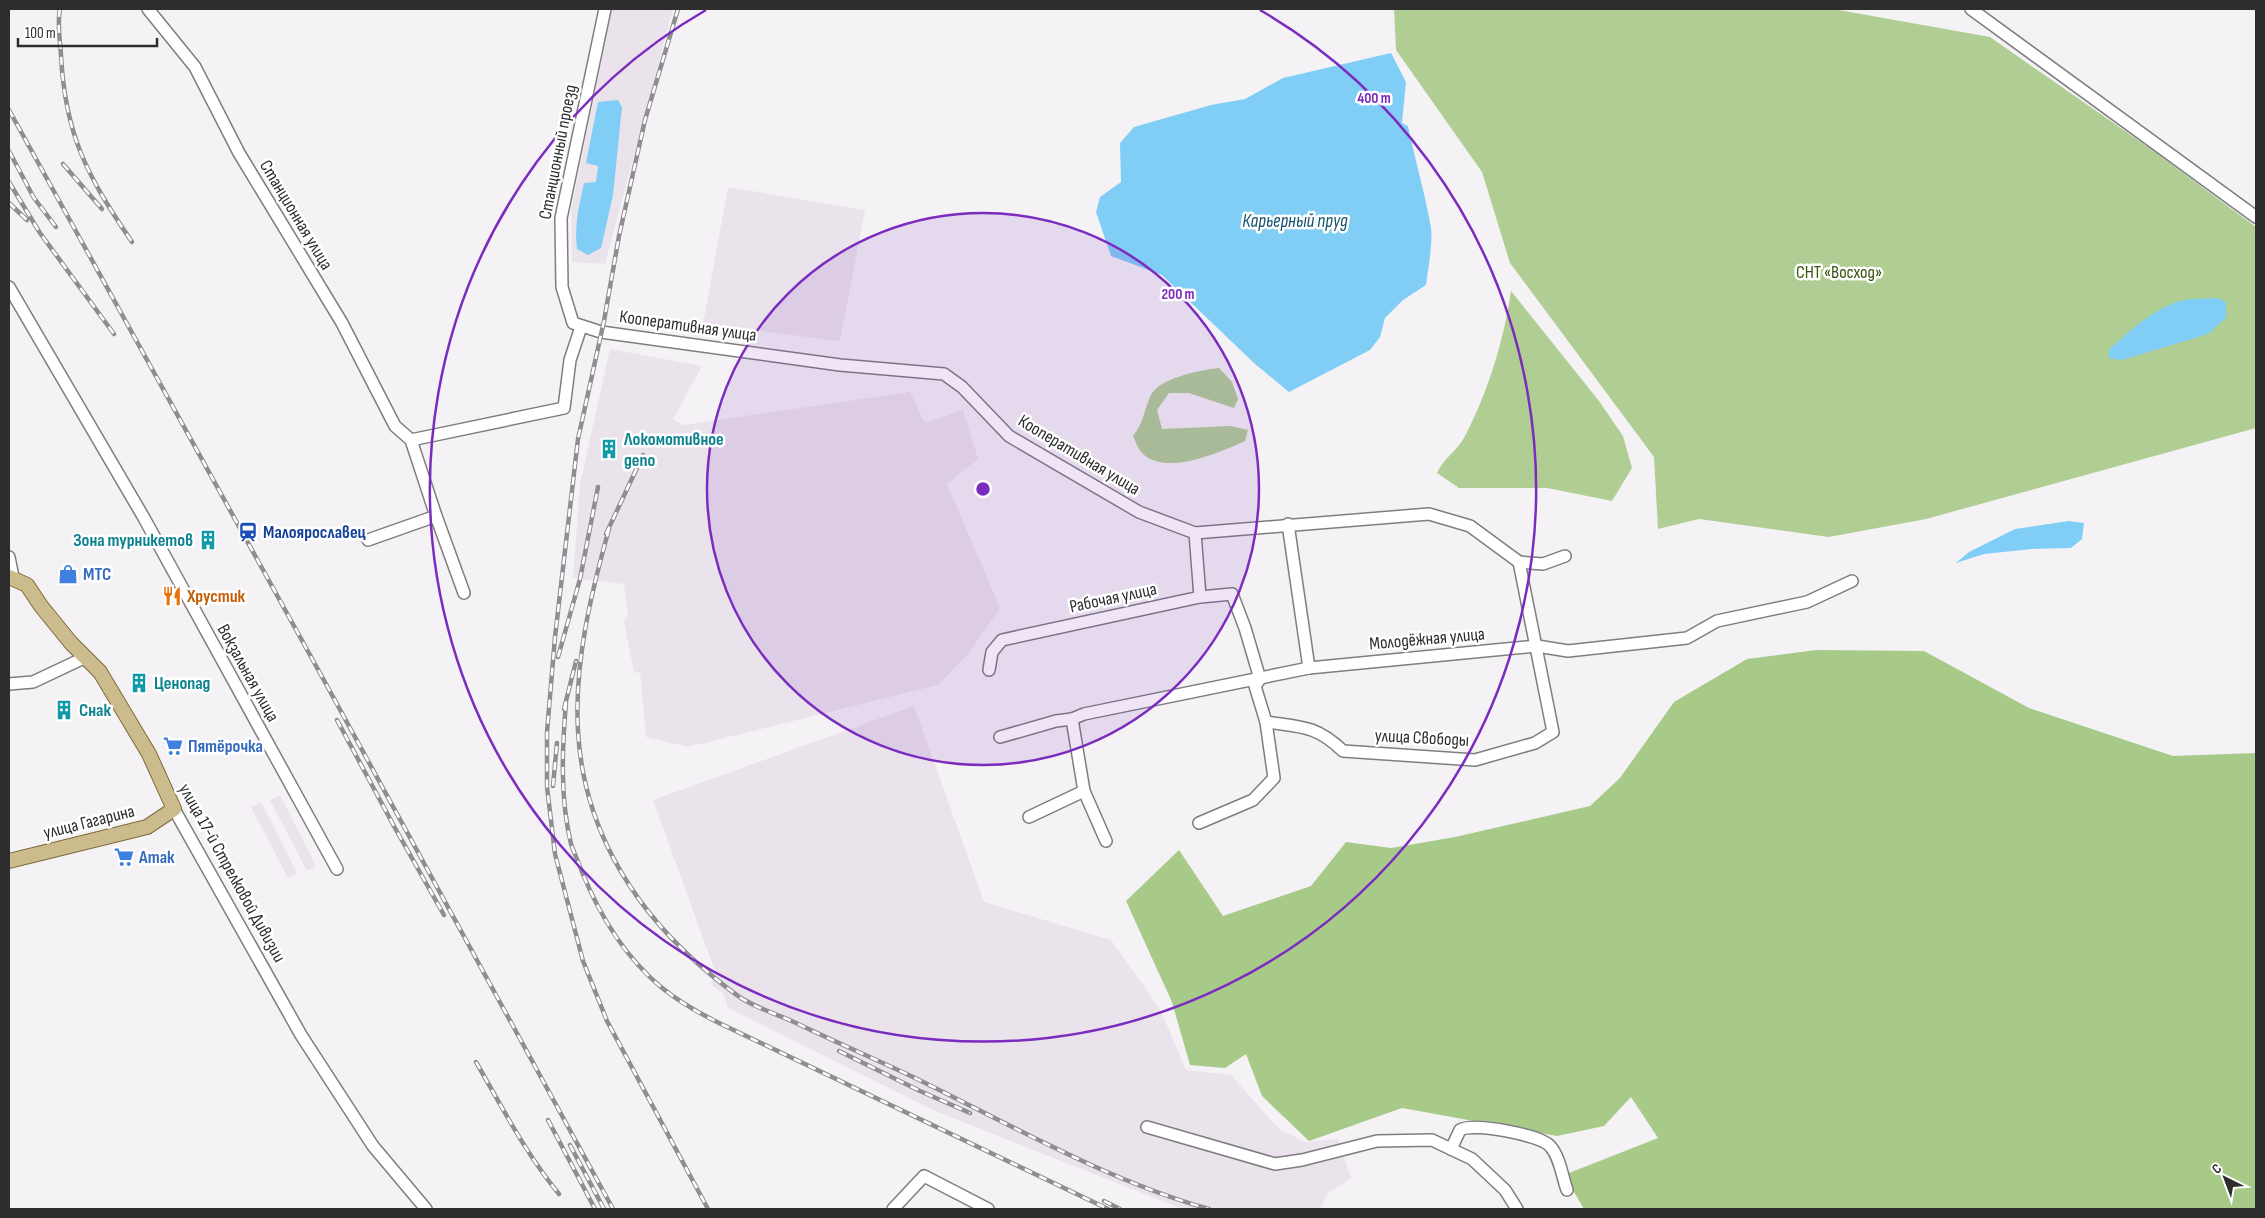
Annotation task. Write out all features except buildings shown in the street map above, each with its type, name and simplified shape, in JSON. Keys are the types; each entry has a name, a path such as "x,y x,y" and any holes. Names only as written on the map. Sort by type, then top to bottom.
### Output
{"main road":[{"name":"улица 17-й Стрелковой Дивизии","path":"11,577 27,585 54,623 100,672 149,754 174,809"},
{"name":"улица Гагарина","path":"9,861 147,826 174,809"}],"street":[{"name":"Станционная улица","path":"148,9 196,67 239,153 342,323 395,426 411,440"},
{"name":"Станционный проезд","path":"581,327 573,323 570,317 562,287 561,218 605,9"},
{"path":"1971,9 2256,217"},
{"name":"Вокзальная улица","path":"9,287 144,518 337,869"},
{"path":"464,593 411,440 564,408 570,360 581,327"},
{"name":"Кооперативная улица","path":"581,327 601,332 831,363 944,374 962,388 1008,436 1139,512 1195,533 1429,514 1470,526 1519,562"},
{"path":"368,540 436,516"},
{"path":"1288,524 1309,668"},
{"path":"1195,533 1200,597"},
{"path":"1536,646 1519,562 1543,564 1565,556"},
{"name":"улица 17-й Стрелковой Дивизии","path":"9,557 11,577"},
{"name":"Молодёжная улица","path":"1000,737 1056,721 1072,719 1084,714 1309,668 1536,646 1568,651 1688,638 1717,621 1806,602 1852,581"},
{"name":"Рабочая улица","path":"989,670 992,652 1002,640 1200,597 1232,594 1245,628 1260,679"},
{"name":"улица Свободы","path":"1266,722 1313,729 1330,739 1343,751 1474,760 1535,743 1553,732 1536,646"},
{"path":"9,684 33,682 86,657"},
{"path":"1199,823 1253,800 1274,778 1266,722 1255,686 1260,679"},
{"path":"1072,719 1084,791 1106,841"},
{"path":"1029,818 1084,791"},
{"name":"улица 17-й Стрелковой Дивизии","path":"174,809 301,1036 372,1146 426,1209"},
{"path":"1451,1149 1460,1130 1474,1126 1543,1141 1554,1153 1566,1190"},
{"path":"1147,1127 1275,1164 1302,1160 1377,1141 1432,1140 1472,1159 1505,1190 1517,1209"},
{"path":"893,1209 924,1176 988,1209"}],"shaded area":[{"path":"612,9 673,9 605,264 572,262 571,211"},
{"path":"728,187 865,210 840,341 703,324"},
{"path":"610,349 702,366 673,419 683,425 910,392 925,423 963,410 978,459 947,484 1000,608 968,654 938,685 688,747 646,737 640,672 634,673 624,621 628,612 624,584 573,578 580,484"},
{"path":"914,706 984,902 1111,940 1160,1009 1186,1070 1231,1075 1279,1129 1305,1142 1338,1139 1351,1178 1327,1194 1320,1209 1182,1209 933,1110 728,1008 723,993 710,984 716,974 653,800"},
{"path":"280,795 316,866 307,871 270,800"},
{"path":"261,802 297,873 288,878 251,807"}],"green space":[{"name":"СНТ «Восход»","path":"1394,9 1833,9 1990,37 2148,147 2256,227 2256,428 1926,519 1829,537 1699,519 1658,529 1654,457 1510,263 1482,172 1396,50"},
{"path":"1511,291 1599,401 1623,436 1632,468 1612,501 1547,488 1459,488 1437,473 1443,463 1459,446 1481,402 1499,347"},
{"path":"1219,368 1232,382 1238,399 1234,408 1189,393 1169,393 1157,410 1162,429 1231,426 1248,430 1245,441 1208,456 1179,463 1165,463 1152,460 1142,453 1133,436 1139,427 1154,390 1180,376"},
{"path":"1816,650 1924,651 2029,708 2173,756 2256,753 2256,1209 1584,1209 1564,1175 1658,1138 1631,1097 1604,1126 1557,1136 1402,1108 1309,1141 1262,1096 1246,1054 1225,1068 1190,1065 1172,1002 1126,901 1179,850 1223,916 1311,886 1346,842 1391,848 1455,837 1590,806 1620,778 1674,702 1747,659"}],"water":[{"name":"Карьерный пруд","path":"1391,53 1406,82 1402,123 1408,126 1431,228 1431,248 1426,285 1403,300 1385,318 1380,337 1370,350 1289,392 1254,363 1162,275 1111,256 1096,212 1100,197 1121,182 1120,143 1134,127 1211,105 1245,99 1283,78"},
{"path":"618,100 622,107 613,195 601,248 588,255 577,249 577,224 584,183 596,182 598,166 586,163 598,102"},
{"path":"2217,298 2226,302 2226,318 2208,334 2122,360 2109,358 2109,350 2132,329 2149,316 2167,306 2191,299"},
{"path":"2069,521 2084,523 2082,539 2071,548 2032,549 1984,554 1956,563 1969,552 2015,529"}],"railway":[{"path":"60,9 59,32 63,84 74,133 91,176 132,242"},
{"path":"678,9 645,120 619,236 604,321 578,439 555,637 547,732 547,787 555,854 583,961 607,1021 708,1209"},
{"path":"9,110 613,1209"},
{"path":"9,151 34,198 56,227"},
{"path":"63,164 102,209"},
{"path":"9,182 40,233 114,334"},
{"path":"9,203 27,220"},
{"path":"606,534 643,455"},
{"path":"558,657 580,579 598,487"},
{"path":"609,529 590,603 581,655 577,706 582,765 589,797 613,858 630,886 672,938 718,981 754,1005 913,1077 1058,1150 1133,1183 1209,1209"},
{"path":"564,709 576,661"},
{"path":"566,703 563,774 567,827 571,844 589,888 605,920 625,949 648,975 675,998 712,1019 1108,1209"},
{"path":"337,720 444,915"},
{"path":"553,786 557,743"},
{"path":"839,1051 920,1091 970,1113"},
{"path":"476,1062 525,1147 559,1194"},
{"path":"548,1120 595,1209"},
{"path":"570,1145 604,1209"},
{"path":"1104,1201 1120,1209"}],"place":[{"name":"Локомотивное депо","path":"609,449"},
{"name":"Малоярославец","path":"248,532"},
{"name":"Зона турникетов","path":"208,540"},
{"name":"МТС","path":"68,574"},
{"name":"Хрустик","path":"172,596"},
{"name":"Ценопад","path":"139,683"},
{"name":"Снак","path":"64,710"},
{"name":"Пятёрочка","path":"173,746"},
{"name":"Атак","path":"124,857"}]}
